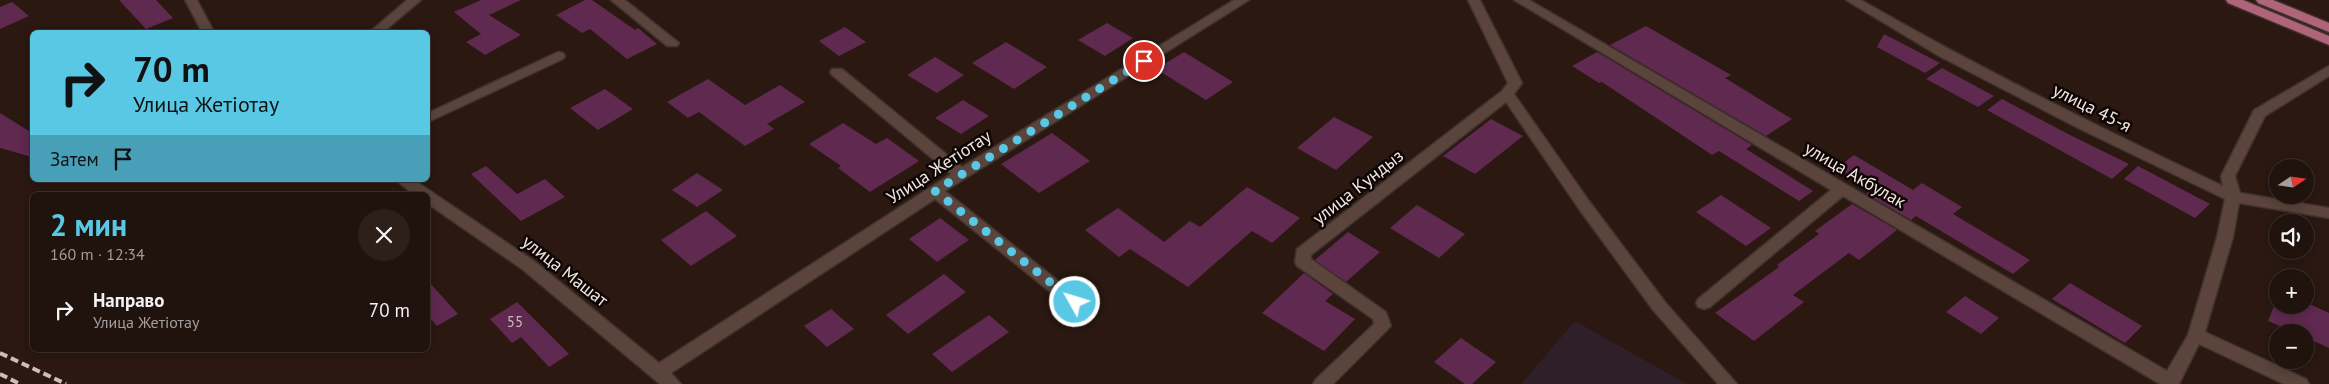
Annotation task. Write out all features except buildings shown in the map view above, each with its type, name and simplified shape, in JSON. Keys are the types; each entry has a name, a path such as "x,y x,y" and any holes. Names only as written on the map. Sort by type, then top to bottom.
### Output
{"main road":[{"path":"2232,0 2329,41"},
{"path":"2262,0 2329,28"}],"street":[{"path":"191,0 207,30"},
{"path":"378,30 415,0"},
{"path":"617,0 672,43"},
{"name":"Улица Жетіотау","path":"659,372 961,174 1243,0"},
{"path":"1474,0 1515,83 1507,94 1584,205 1659,306 1728,384"},
{"name":"улица Акбулак","path":"1520,0 2170,383"},
{"name":"улица 45-я","path":"1852,0 1944,53 2076,122 2233,197 2329,213"},
{"path":"430,117 558,56"},
{"path":"2170,383 2196,335 2225,237 2233,197 2228,176 2260,113 2329,70"},
{"path":"837,72 961,174"},
{"name":"улица Кундыз","path":"1322,384 1383,326 1380,316 1303,262 1303,253 1507,94"},
{"name":"улица Машат","path":"406,182 420,192"},
{"path":"1704,303 1842,189"},
{"path":"935,191 1075,302"},
{"name":"улица Машат","path":"430,199 528,266 672,384"},
{"path":"2196,335 2300,384"}],"shaded area":[{"path":"1575,321 1687,384 1521,384"}],"railway":[{"path":"0,353 66,384"},
{"path":"0,374 20,384"}],"route":[{"path":"1075,302 935,191 1144,61"}]}
